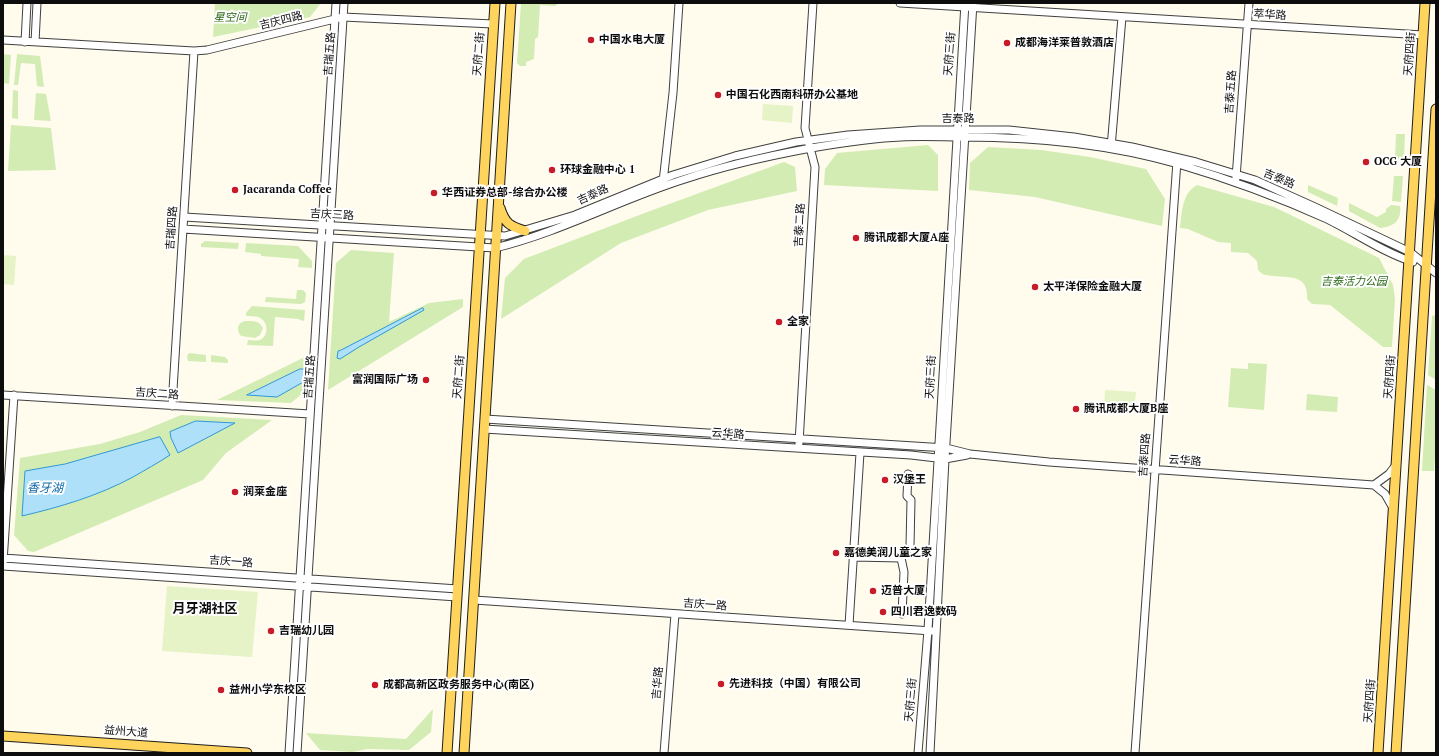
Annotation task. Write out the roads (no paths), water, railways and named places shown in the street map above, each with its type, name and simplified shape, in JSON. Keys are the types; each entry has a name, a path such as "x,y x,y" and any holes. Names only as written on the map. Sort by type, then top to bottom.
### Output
{"main road":[{"name":"天府二街","path":"447,753 494,3"},
{"path":"464,753 511,3"},
{"name":"天府四街","path":"1378,753 1426,3"},
{"path":"1396,753 1436,109"},
{"path":"499,194 499,207 503,218 511,226 525,231"},
{"name":"益州大道","path":"3,736 247,753"}],"street":[{"path":"24,42 27,3"},
{"path":"35,42 37,3"},
{"name":"吉瑞五路","path":"289,753 336,3"},
{"name":"吉瑞五路","path":"297,753 344,3"},
{"path":"663,182 673,93 679,3"},
{"name":"吉泰二路","path":"798,449 815,167 805,128 813,3"},
{"name":"萃华路","path":"900,3 973,5 1122,17 1424,35"},
{"name":"吉泰五路","path":"1236,179 1249,3"},
{"name":"天府三街","path":"918,753 928,630 964,5"},
{"name":"天府三街","path":"930,753 945,459 973,5"},
{"name":"吉庆四路","path":"3,40 194,51 207,50 343,17 493,24"},
{"path":"1112,146 1122,17"},
{"name":"吉瑞四路","path":"172,406 194,51"},
{"name":"吉泰路","path":"480,234 505,236 525,231 575,215 736,156 796,142 848,135 920,130 956,133"},
{"name":"吉泰路","path":"479,248 495,248 543,234 663,182 775,154 836,143 1009,130 1074,137 1112,146 1132,147 1282,192 1410,257 1436,273"},
{"name":"吉泰四路","path":"1135,753 1177,161"},
{"name":"吉庆三路","path":"184,217 480,234"},
{"path":"183,229 479,248"},
{"name":"吉庆二路","path":"3,395 310,414"},
{"path":"3,570 14,395"},
{"name":"云华路","path":"485,419 799,440 946,448 970,454 1049,462 1374,485"},
{"name":"云华路","path":"484,429 937,457 945,459 970,454"},
{"path":"849,625 860,452"},
{"path":"1394,510 1386,494 1374,485 1389,474 1396,464"},
{"path":"902,614 904,572 901,558 910,546 912,500 907,496 908,474"},
{"path":"853,557 901,558"},
{"name":"吉庆一路","path":"3,558 300,578 308,583"},
{"name":"吉庆一路","path":"3,566 300,586 308,583 458,593"},
{"name":"吉庆一路","path":"474,600 936,631"},
{"name":"吉华路","path":"664,753 675,614"}],"water":[{"path":"423,308 424,310 340,359 337,358 338,351"},
{"path":"300,369 305,369 305,381 277,397 247,395"},
{"path":"196,421 235,423 178,453 171,438 170,432"},
{"name":"香牙湖","path":"160,437 170,455 156,464 106,490 50,509 22,516 25,471 65,464"}],"tunnel":[{"path":"330,175 340,3"},
{"path":"3,562 304,583"}],"place":[{"name":"中国水电大厦","path":"591,40"},
{"name":"成都海洋莱普敦酒店","path":"1007,43"},
{"name":"中国石化西南科研办公基地","path":"718,95"},
{"name":"OCG 大厦","path":"1366,162"},
{"name":"环球金融中心 1","path":"552,170"},
{"name":"Jacaranda Coffee","path":"235,190"},
{"name":"华西证券总部-综合办公楼","path":"434,193"},
{"name":"腾讯成都大厦A座","path":"856,238"},
{"name":"太平洋保险金融大厦","path":"1035,287"},
{"name":"全家","path":"779,322"},
{"name":"富润国际广场","path":"426,380"},
{"name":"腾讯成都大厦B座","path":"1076,409"},
{"name":"汉堡王","path":"885,480"},
{"name":"润莱金座","path":"235,492"},
{"name":"嘉德美润儿童之家","path":"836,553"},
{"name":"迈普大厦","path":"873,591"},
{"name":"四川君逸数码","path":"883,612"},
{"name":"吉瑞幼儿园","path":"271,631"},
{"name":"先进科技（中国）有限公司","path":"721,684"},
{"name":"成都高新区政务服务中心(南区)","path":"375,685"},
{"name":"益州小学东校区","path":"221,690"}],"district":[{"name":"月牙湖社区","path":"205,609"}],"park label":[{"name":"星空间","path":"230,18"},
{"name":"吉泰活力公园","path":"1354,282"}]}
